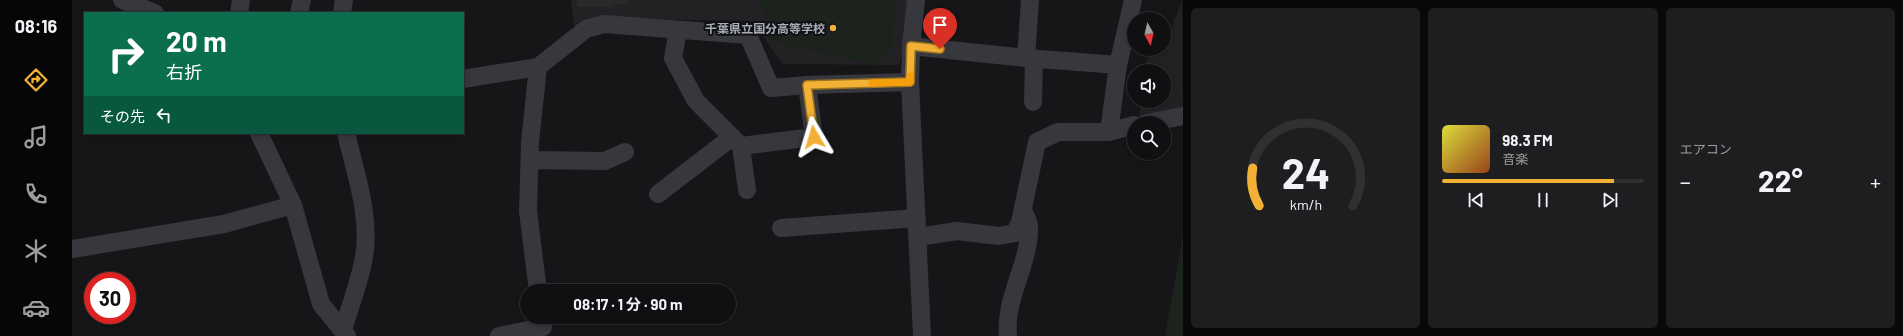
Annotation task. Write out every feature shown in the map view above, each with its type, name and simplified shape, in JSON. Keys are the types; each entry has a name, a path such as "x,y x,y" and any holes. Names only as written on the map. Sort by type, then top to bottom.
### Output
{"street":[{"path":"122,0 152,12"},
{"path":"239,12 241,0"},
{"path":"299,12 302,0"},
{"path":"342,12 344,0"},
{"path":"916,0 911,46 910,82 922,336"},
{"path":"1030,0 1030,59 1033,102"},
{"path":"1109,132 1118,65 1133,0"},
{"path":"464,79 538,67 586,29 604,24 748,35 771,88 807,85 910,82"},
{"path":"678,30 673,58 696,101 708,115 737,141 747,190"},
{"path":"911,46 1030,59 1118,65"},
{"path":"537,284 528,211 530,160 538,67"},
{"path":"658,194 737,141 814,137 807,85"},
{"path":"1171,118 1183,116"},
{"path":"918,237 957,231 999,236 1015,233 1022,216 1037,142 1058,132 1109,132 1127,127"},
{"path":"259,134 293,205 321,304 345,333"},
{"path":"345,333 364,257 365,239 359,186 346,134"},
{"path":"530,160 605,161 625,152"},
{"path":"72,249 217,225 293,205"},
{"path":"1008,336 1013,294 1024,258 1029,226 1022,216"},
{"path":"781,228 917,218"},
{"path":"499,336 542,327"}],"shaded area":[{"name":"千葉県立国分高等学校","path":"571,0 910,0 909,21 899,65 782,64 753,21 630,19 575,33"},
{"path":"760,0 895,0 892,50 874,65 770,41"},
{"path":"1182,0 1183,116 1171,118 1171,116 1139,116 1140,108 1171,108 1171,64 1146,64 1146,60 1150,56 1171,56 1171,30"},
{"path":"1183,235 1183,336 1165,336"}],"building":[{"path":"577,0 627,0 627,4 614,4 614,7 577,7"}],"slow traffic":[{"path":"872,83 910,82 910,76"}],"place":[{"name":"千葉県立国分高等学校","path":"833,28"}],"route":[{"path":"814,137 807,85 910,82 911,46 940,49"}]}
